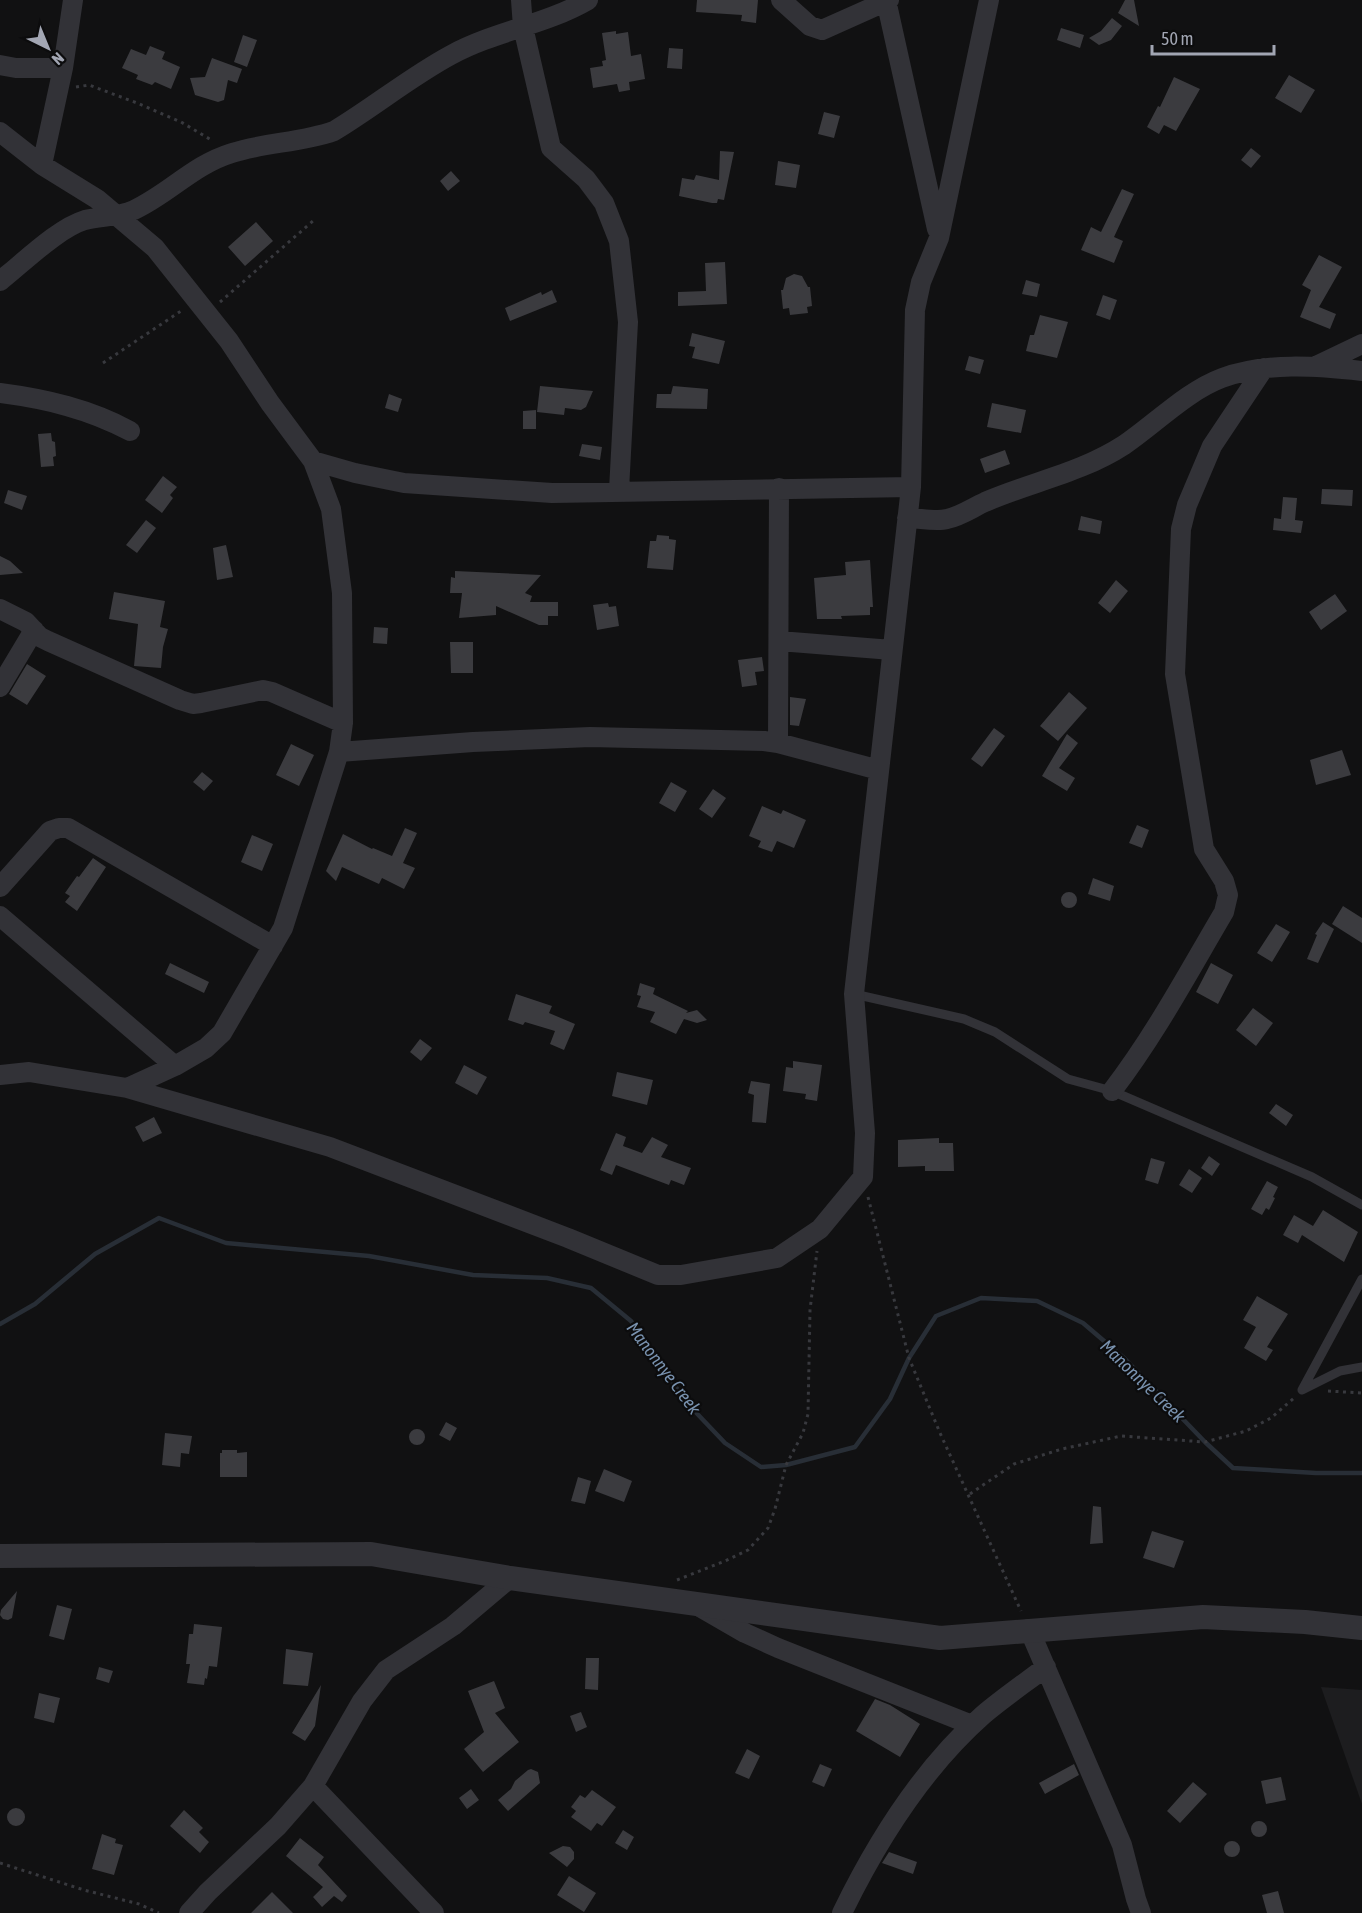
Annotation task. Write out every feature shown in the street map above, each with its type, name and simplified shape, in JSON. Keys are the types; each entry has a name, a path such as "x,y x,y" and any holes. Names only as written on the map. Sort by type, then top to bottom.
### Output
{"street":[{"path":"42,165 61,74 73,0"},
{"path":"521,0 523,27 551,148 586,178 604,203 620,241 628,322 619,490"},
{"path":"0,281 64,231 85,220 135,210 192,171 233,153 262,145 314,138 334,131 451,55 490,38 552,18 588,0"},
{"path":"781,0 810,26 822,30 887,1 939,238"},
{"path":"0,1075 29,1072 127,1088 330,1147 658,1275 681,1275 777,1258 820,1229 863,1177 865,1133 854,994 911,486 915,310 921,282 939,238 989,0"},
{"path":"0,65 61,74"},
{"path":"0,132 42,165 97,199 155,248 229,340 270,403 313,461 331,509 336,539 342,593 344,723 339,752 283,928 222,1033 206,1048 175,1066 127,1088"},
{"path":"1314,367 1362,344"},
{"path":"906,518 945,520 963,514 985,502 1069,472 1125,444 1205,385 1223,378 1264,368 1314,367 1362,371"},
{"path":"1112,1091 1157,1026 1224,912 1228,895 1224,881 1204,849 1178,694 1175,663 1181,529 1187,505 1212,446 1264,368"},
{"path":"0,393 62,404 93,414 130,431"},
{"path":"313,461 404,483 552,493 911,486"},
{"path":"778,743 779,488"},
{"path":"0,609 26,622 48,641 180,700 193,704 262,690 272,692 344,723"},
{"path":"0,687 34,630"},
{"path":"779,641 892,650"},
{"path":"339,752 473,742 590,737 778,743 879,770"},
{"path":"0,887 50,831 68,828 273,946"},
{"path":"0,916 175,1066"},
{"path":"0,1556 371,1554 510,1578 940,1638 1029,1629 1203,1617 1305,1622 1362,1628"},
{"path":"189,1913 278,1826 313,1785 362,1701 386,1670 453,1626 510,1578"},
{"path":"691,1602 745,1634 972,1725"},
{"path":"1029,1629 1122,1845 1141,1913"},
{"path":"842,1913 875,1850 916,1789 972,1725 1046,1667"},
{"path":"313,1785 434,1913"}],"lane":[{"path":"854,994 964,1019 995,1032 1068,1079 1112,1091 1312,1178 1362,1205"},
{"path":"1302,1390 1362,1279"},
{"path":"1302,1390 1340,1371 1362,1367"}],"path":[{"path":"61,74 75,87 89,85 181,122 233,153"},
{"path":"104,363 167,322 202,306 313,221"},
{"path":"863,1177 909,1358 940,1433 970,1494 1029,1629"},
{"path":"671,1582 748,1550 768,1527 776,1509 786,1466 803,1433 808,1414 810,1310 820,1229"},
{"path":"970,1494 1014,1464 1062,1449 1121,1436 1205,1442 1246,1431 1271,1418 1302,1390 1362,1393"},
{"path":"0,1863 84,1890 139,1904 159,1913"}],"shaded area":[{"path":"1321,1687 1362,1690 1362,1804"}],"building":[{"path":"697,0 758,0 756,23 741,21 742,15 696,12"},
{"path":"1125,0 1134,0 1139,26 1118,13"},
{"path":"1112,18 1122,26 1111,40 1099,45 1089,38 1101,31"},
{"path":"1061,28 1084,35 1080,48 1057,40"},
{"path":"616,31 616,34 628,32 631,56 641,54 645,79 629,82 630,90 619,92 617,84 593,88 590,68 603,66 602,61 606,60 602,33"},
{"path":"243,35 257,40 247,67 234,62"},
{"path":"150,46 165,52 162,59 180,67 171,89 155,82 152,85 136,79 138,75 122,68 131,49 146,55"},
{"path":"669,48 683,49 682,69 667,68"},
{"path":"212,58 242,69 237,83 228,80 224,100 218,102 195,95 190,78 205,77"},
{"path":"1289,75 1315,90 1301,113 1275,98"},
{"path":"1174,77 1200,89 1176,131 1164,125 1159,134 1147,127 1158,106 1160,107"},
{"path":"824,112 840,116 834,138 818,134"},
{"path":"1251,148 1261,156 1251,168 1241,160"},
{"path":"720,151 734,152 724,200 718,199 717,203 712,203 679,196 682,178 694,180 696,175 719,180"},
{"path":"778,161 800,165 796,188 775,185"},
{"path":"451,171 460,181 448,191 440,181"},
{"path":"1122,189 1134,194 1114,237 1123,241 1114,263 1081,250 1091,227 1101,232"},
{"path":"256,222 273,241 245,266 228,247"},
{"path":"1319,255 1342,267 1319,307 1336,314 1330,329 1300,317 1311,290 1302,285"},
{"path":"725,262 727,304 678,306 678,292 706,291 705,263"},
{"path":"794,274 802,276 810,287 812,306 807,307 808,313 790,315 789,308 783,309 781,290 783,290 786,278"},
{"path":"1026,280 1040,284 1037,297 1022,294"},
{"path":"552,290 557,302 510,321 505,308 541,292 542,295"},
{"path":"1103,295 1117,300 1110,320 1096,315"},
{"path":"1040,315 1068,322 1057,358 1026,351 1030,335 1034,335"},
{"path":"692,333 725,341 719,364 692,358 695,347 689,346"},
{"path":"969,356 984,360 980,374 965,370"},
{"path":"540,386 593,391 586,407 581,410 565,408 564,415 537,412"},
{"path":"673,386 708,389 707,409 656,408 657,394 671,394"},
{"path":"389,394 402,399 398,412 385,408"},
{"path":"992,403 1026,410 1021,433 987,427"},
{"path":"536,410 536,429 523,429 523,411"},
{"path":"51,433 52,441 55,442 54,466 41,467 38,434"},
{"path":"582,444 602,447 600,460 579,456"},
{"path":"1005,450 1010,464 985,473 980,459"},
{"path":"163,476 177,487 170,495 173,498 162,513 145,500"},
{"path":"1322,489 1353,490 1352,506 1321,504"},
{"path":"8,490 27,496 22,510 4,503"},
{"path":"1283,497 1297,498 1295,520 1303,521 1301,533 1273,530 1274,518 1281,519"},
{"path":"1081,516 1102,521 1100,534 1078,530"},
{"path":"146,520 156,528 137,553 126,545"},
{"path":"657,535 669,536 669,539 676,540 673,570 647,568 650,541 656,541"},
{"path":"226,545 233,577 217,580 213,548"},
{"path":"0,556 10,561 23,573 0,575"},
{"path":"870,560 873,607 870,607 870,615 841,616 842,619 817,619 814,578 846,575 845,562"},
{"path":"455,571 541,575 525,593 532,596 530,602 558,602 558,616 548,616 548,625 539,625 496,606 496,615 459,618 462,593 450,593 451,577 455,578"},
{"path":"1116,580 1128,591 1110,613 1098,603"},
{"path":"114,592 165,601 160,627 168,629 161,668 134,666 138,624 109,619"},
{"path":"1335,594 1347,611 1321,630 1309,612"},
{"path":"608,603 609,607 616,606 619,626 597,630 593,605"},
{"path":"374,627 388,628 387,644 373,643"},
{"path":"450,642 473,642 473,673 451,673"},
{"path":"762,657 764,671 755,672 757,685 742,687 738,660"},
{"path":"27,664 46,676 27,705 9,694"},
{"path":"1069,692 1087,708 1058,741 1040,726"},
{"path":"790,697 806,699 799,726 790,725"},
{"path":"994,728 1005,736 982,767 971,759"},
{"path":"1067,734 1078,743 1059,768 1075,778 1067,791 1042,776"},
{"path":"291,744 314,755 299,786 276,775"},
{"path":"1342,750 1351,775 1316,785 1310,760"},
{"path":"202,772 213,781 204,791 193,782"},
{"path":"671,782 687,791 675,812 659,803"},
{"path":"713,789 726,798 712,818 699,809"},
{"path":"762,806 781,814 783,810 806,820 794,848 777,841 772,852 758,847 761,841 749,836"},
{"path":"1137,825 1149,830 1142,848 1129,843"},
{"path":"405,828 417,833 403,863 415,868 404,889 382,878 379,884 342,867 336,881 326,871 343,834 372,849 392,856"},
{"path":"252,835 273,844 262,871 241,862"},
{"path":"93,858 106,867 77,911 65,902 70,896 65,893"},
{"path":"1093,878 1114,886 1110,901 1088,894"},
{"path":"1069,892 1077,900 1069,908 1061,900"},
{"path":"1343,906 1362,918 1362,943 1332,924"},
{"path":"1323,922 1334,929 1318,963 1307,959 1317,935 1315,934"},
{"path":"1276,924 1290,932 1272,962 1257,953"},
{"path":"170,963 209,982 204,993 165,974"},
{"path":"1211,963 1233,975 1218,1004 1196,992"},
{"path":"640,983 655,988 653,994 688,1011 686,1013 697,1010 707,1020 697,1023 684,1019 676,1034 650,1022 655,1012 637,1007 641,996 637,995"},
{"path":"516,994 552,1006 549,1013 575,1024 564,1050 550,1044 555,1031 525,1022 523,1025 508,1020"},
{"path":"1253,1008 1273,1023 1256,1046 1236,1030"},
{"path":"420,1039 432,1048 421,1061 410,1052"},
{"path":"793,1061 822,1065 817,1101 805,1099 806,1094 783,1091 786,1067 793,1068"},
{"path":"464,1065 487,1077 477,1095 455,1083"},
{"path":"617,1072 653,1080 647,1105 612,1096"},
{"path":"751,1081 770,1084 766,1123 752,1122 754,1095 748,1093"},
{"path":"1276,1104 1293,1115 1286,1126 1269,1113"},
{"path":"154,1117 162,1133 143,1142 135,1127"},
{"path":"616,1133 626,1137 623,1146 642,1153 652,1137 668,1145 661,1157 691,1168 684,1185 671,1180 669,1185 616,1165 612,1175 600,1170"},
{"path":"939,1138 939,1143 953,1143 954,1171 925,1171 925,1166 898,1167 898,1140"},
{"path":"1209,1156 1220,1164 1212,1176 1201,1168"},
{"path":"1151,1158 1165,1162 1158,1184 1145,1180"},
{"path":"1189,1169 1202,1178 1192,1193 1179,1185"},
{"path":"1267,1181 1278,1187 1269,1210 1266,1208 1262,1215 1251,1209"},
{"path":"1323,1210 1358,1232 1344,1262 1302,1235 1298,1243 1283,1235 1294,1215 1313,1226"},
{"path":"1257,1296 1288,1314 1267,1347 1273,1350 1266,1361 1244,1348 1256,1327 1243,1320"},
{"path":"446,1422 457,1428 450,1441 439,1435"},
{"path":"417,1429 425,1437 417,1445 409,1437"},
{"path":"165,1433 192,1436 189,1454 181,1453 180,1467 162,1465"},
{"path":"222,1450 247,1452 247,1477 220,1477"},
{"path":"604,1469 632,1481 624,1502 595,1491"},
{"path":"578,1477 591,1481 585,1504 571,1501"},
{"path":"1093,1506 1101,1507 1103,1543 1090,1544"},
{"path":"1152,1531 1184,1541 1174,1568 1143,1558"},
{"path":"17,1591 12,1618 3,1619 0,1615 1,1610"},
{"path":"57,1605 72,1609 64,1640 49,1636"},
{"path":"194,1624 222,1627 217,1667 209,1666 204,1685 187,1683 190,1664 186,1664 189,1634 193,1634"},
{"path":"286,1649 313,1653 308,1686 283,1684"},
{"path":"586,1658 599,1658 598,1690 585,1689"},
{"path":"99,1667 113,1671 109,1683 96,1679"},
{"path":"494,1681 505,1708 495,1713 519,1742 483,1772 464,1749 484,1732 468,1691"},
{"path":"321,1685 315,1726 305,1741 292,1733"},
{"path":"39,1693 60,1698 54,1723 34,1718"},
{"path":"875,1699 890,1705 920,1724 900,1757 856,1731"},
{"path":"581,1712 587,1727 576,1732 570,1716"},
{"path":"747,1749 760,1756 749,1779 735,1773"},
{"path":"820,1764 832,1769 824,1787 812,1782"},
{"path":"1074,1764 1079,1775 1045,1794 1039,1783"},
{"path":"531,1769 538,1772 540,1783 508,1811 498,1800 511,1789 515,1781"},
{"path":"1281,1777 1286,1800 1266,1804 1261,1781"},
{"path":"1193,1782 1207,1794 1180,1823 1167,1811"},
{"path":"471,1789 479,1800 467,1809 459,1798"},
{"path":"592,1790 616,1807 602,1826 597,1823 591,1831 571,1817 576,1811 571,1807 580,1795 585,1798"},
{"path":"12,1808 20,1808 25,1813 23,1824 12,1826 7,1821 7,1813"},
{"path":"184,1810 203,1828 199,1832 209,1842 200,1853 170,1826"},
{"path":"1259,1821 1265,1823 1267,1829 1265,1835 1259,1837 1253,1835 1251,1829 1253,1823"},
{"path":"623,1830 634,1837 627,1850 615,1843"},
{"path":"102,1834 116,1839 115,1843 123,1845 114,1875 92,1869"},
{"path":"300,1838 324,1857 318,1865 347,1896 342,1902 334,1896 322,1907 313,1897 323,1887 286,1856"},
{"path":"1232,1841 1238,1843 1240,1849 1238,1855 1232,1857 1226,1855 1224,1849 1226,1843"},
{"path":"563,1846 570,1847 574,1852 574,1859 567,1867 549,1853"},
{"path":"889,1852 917,1862 913,1874 882,1863"},
{"path":"569,1876 596,1893 584,1912 557,1895"},
{"path":"1278,1891 1284,1913 1267,1913 1262,1895"},
{"path":"272,1892 293,1913 251,1913"}],"waterway":[{"name":"Manonnye Creek","path":"0,1324 35,1304 95,1254 159,1218 226,1243 369,1256 473,1275 547,1278 591,1288 631,1321 686,1402 725,1443 761,1467 786,1465 855,1447 890,1399 909,1358 936,1316 981,1298 1037,1301 1083,1323 1124,1358 1233,1468 1362,1473"}]}
